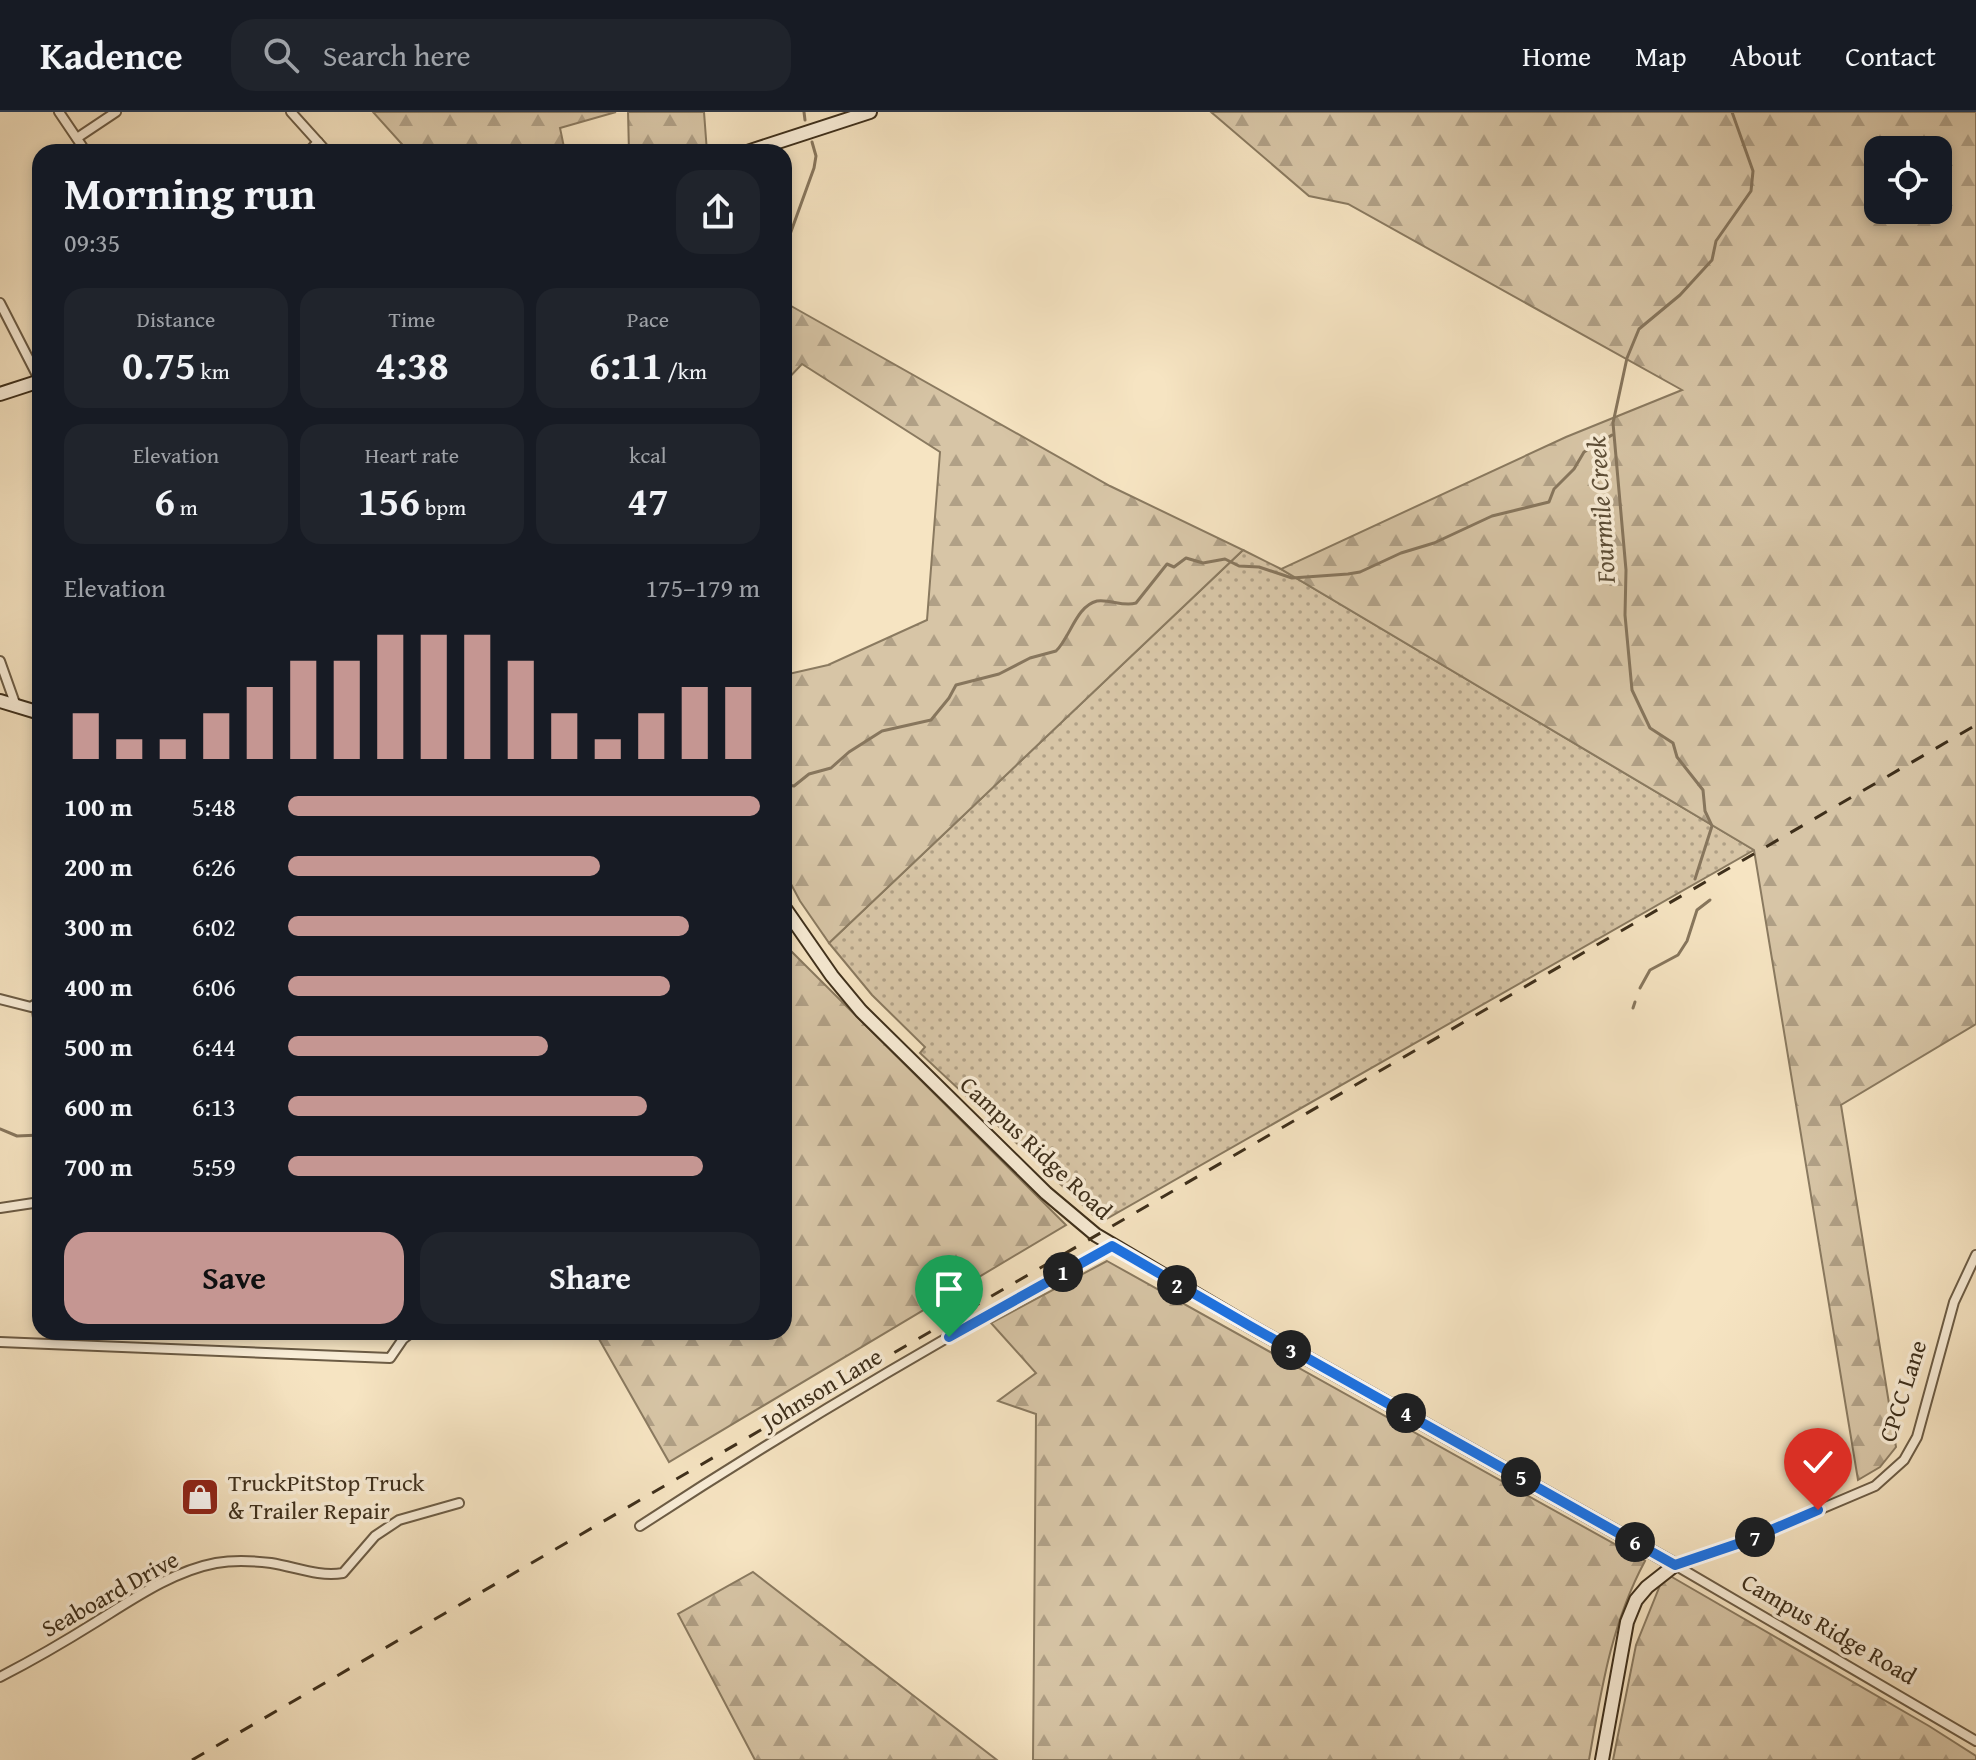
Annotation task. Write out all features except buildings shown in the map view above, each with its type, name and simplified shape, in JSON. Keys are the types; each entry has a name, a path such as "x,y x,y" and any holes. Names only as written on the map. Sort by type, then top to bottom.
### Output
{"street":[{"path":"59,112 81,144"},
{"path":"77,138 116,112"},
{"path":"291,112 318,142"},
{"path":"772,144 870,112"},
{"path":"0,303 32,365"},
{"path":"0,394 32,384"},
{"path":"0,661 16,706"},
{"path":"0,701 32,711"},
{"name":"Campus Ridge Road","path":"792,918 861,1011 1046,1193 1078,1222 1112,1246 1675,1565 1976,1741"},
{"path":"0,999 32,1006"},
{"path":"0,1208 32,1203"},
{"name":"Johnson Lane","path":"640,1526 753,1452 850,1394 1112,1246"},
{"name":"CPCC Lane","path":"1602,1760 1624,1635 1630,1615 1647,1587 1675,1565 1743,1542 1875,1486 1897,1468 1917,1437 1954,1302 1976,1255"},
{"path":"0,1342 390,1358 405,1340"},
{"name":"Seaboard Drive","path":"0,1677 184,1572 216,1563 239,1561 272,1563 328,1575 343,1573 375,1536 399,1520 459,1503"}],"green space":[{"path":"373,112 616,112 560,128 563,144 402,144"},
{"path":"628,112 704,112 706,144 629,144"},
{"path":"1211,112 1976,112 1976,1024 1841,1105 1896,1447 1880,1467 1858,1480 1754,850 1281,569 1566,437 1682,390 1348,204 1309,196"},
{"path":"792,307 1110,486 1243,550 829,943 792,886 792,673 828,665 927,620 940,452 802,364 792,375"},
{"path":"1243,550 1281,569 1754,850 1101,1222 920,1053 925,1047 872,995 829,943"},
{"path":"792,952 1066,1225 669,1462 600,1340 792,1340"},
{"path":"1107,1261 1645,1561 1616,1633 1589,1760 1033,1760 1036,1414 998,1401 1036,1373 991,1323"},
{"path":"753,1572 997,1760 755,1760 678,1614"},
{"path":"1665,1573 1929,1726 1976,1756 1976,1760 1613,1760 1636,1645"}],"waterway":[{"path":"804,112 805,120"},
{"name":"Fourmile Creek","path":"1695,879 1712,826 1705,811 1703,790 1677,757 1673,743 1650,728 1632,690 1625,615 1626,570 1613,423 1627,358 1639,329 1680,295 1712,260 1716,241 1751,191 1753,171 1732,112"},
{"path":"792,229 814,168 816,156 812,142"},
{"path":"792,786 809,774 831,768 882,731 931,720 956,685 999,674 1030,658 1056,651 1078,616 1090,604 1097,601 1136,603 1167,564 1174,567 1186,558 1203,563 1225,559 1239,566 1259,567 1292,578 1360,572 1492,516 1549,502 1554,489 1574,469 1584,452 1612,435"},
{"name":"Fourmile Creek","path":"1640,988 1650,970 1678,955 1687,941 1697,910 1710,900"},
{"name":"Fourmile Creek","path":"1633,1008 1635,1002"},
{"path":"0,1129 17,1136 32,1135"}],"railway":[{"path":"192,1760 1976,725"}],"place":[{"name":"TruckPitStop Truck & Trailer Repair","path":"200,1497"}],"route":[{"path":"949,1337 1112,1246 1675,1565 1743,1542 1818,1510"}]}
